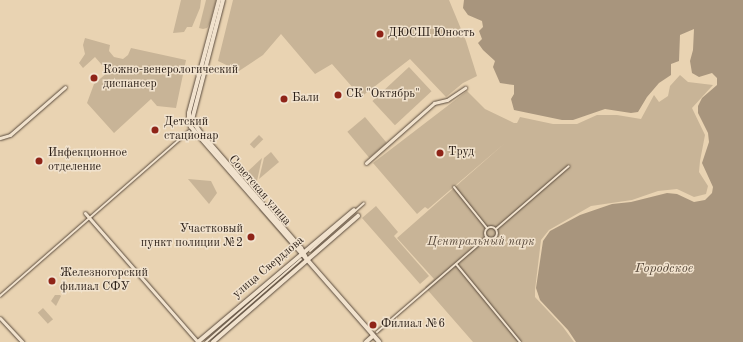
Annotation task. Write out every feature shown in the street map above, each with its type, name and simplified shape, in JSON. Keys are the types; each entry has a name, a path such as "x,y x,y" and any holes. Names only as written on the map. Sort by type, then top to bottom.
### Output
{"main road":[{"path":"205,59 219,0"},
{"path":"205,59 223,0"},
{"name":"Советская улица","path":"205,59 190,122 303,253 307,261 379,342"},
{"path":"366,342 373,336"}],"street":[{"path":"0,138 10,135 65,87"},
{"path":"366,164 434,103 447,100 465,88"},
{"path":"0,296 189,131"},
{"path":"496,229 569,166"},
{"path":"454,187 487,228 487,237"},
{"path":"310,251 364,203"},
{"name":"улица Свердлова","path":"198,342 354,210"},
{"path":"85,213 198,342"},
{"name":"улица Свердлова","path":"213,342 358,216"},
{"path":"487,228 489,227 496,229"},
{"path":"487,237 493,239 497,236 496,229"},
{"path":"377,332 487,237"},
{"path":"206,342 300,259"},
{"path":"456,264 520,342"},
{"path":"0,318 22,342"}],"green space":[{"path":"181,0 201,0 200,8 192,27 187,27 184,32 173,33"},
{"path":"206,0 216,0 210,23 207,28 203,29 199,28"},
{"path":"233,0 449,0 466,41 477,76 463,83 446,97 410,59 361,97 332,64 315,74 281,34 263,55 239,71 218,61"},
{"path":"85,38 110,45 109,51 114,57 123,59 128,55 131,48 186,60 176,108 157,106 151,99 114,133 87,103 94,84 108,72 95,57 83,68 79,63 85,54 83,45"},
{"path":"409,67 432,91 395,125 372,101"},
{"name":"Центральный парк","path":"680,75 688,82 713,85 692,108 705,135 699,172 708,186 706,194 694,197 677,189 658,191 632,200 591,206 549,230 541,240 535,297 563,327 574,342 473,342 425,287 434,279 397,238 505,143 428,209 425,207 417,214 373,163 467,91 485,109 514,123 517,123 520,117 553,124 577,124 597,115 617,115 641,119 654,95 659,102 668,96 670,86"},
{"path":"365,117 387,143 369,158 347,132"},
{"path":"259,135 263,139 254,148 250,144"},
{"path":"271,152 279,162 259,179 264,158"},
{"path":"262,158 257,181 254,183 246,173"},
{"path":"188,179 211,181 217,193 209,204"},
{"path":"376,206 398,232 394,236 429,276 420,284 362,218"},
{"path":"260,209 296,250 287,242 259,210"},
{"path":"55,295 61,296 56,306 51,301"},
{"path":"43,308 53,319 48,324 38,313"}],"water":[{"name":"Городское","path":"464,0 743,0 743,342 576,342 568,330 540,300 536,288 543,241 550,231 580,215 612,204 631,202 667,193 677,194 694,202 705,200 712,193 713,187 702,163 709,142 708,133 698,113 698,106 702,98 717,85 717,78 712,73 699,77 692,73 690,61 693,50 694,29 680,35 679,61 671,64 671,75 659,83 647,97 638,112 631,113 605,109 573,120 562,120 514,110 511,99 514,94 514,85 500,83 493,67 495,61 478,43 482,39 479,31 483,27 482,21 468,15 463,8"}],"place":[{"name":"ДЮСШ Юность","path":"380,34"},
{"name":"Кожно-венерологический диспансер","path":"94,78"},
{"name":"СК \"Октябрь\"","path":"338,95"},
{"name":"Бали","path":"284,99"},
{"name":"Детский стационар","path":"155,130"},
{"name":"Труд","path":"440,153"},
{"name":"Инфекционное отделение","path":"39,161"},
{"name":"Участковый пункт полиции №2","path":"251,237"},
{"name":"Железногорский филиал СФУ","path":"52,281"},
{"name":"Филиал №6","path":"373,325"}]}
